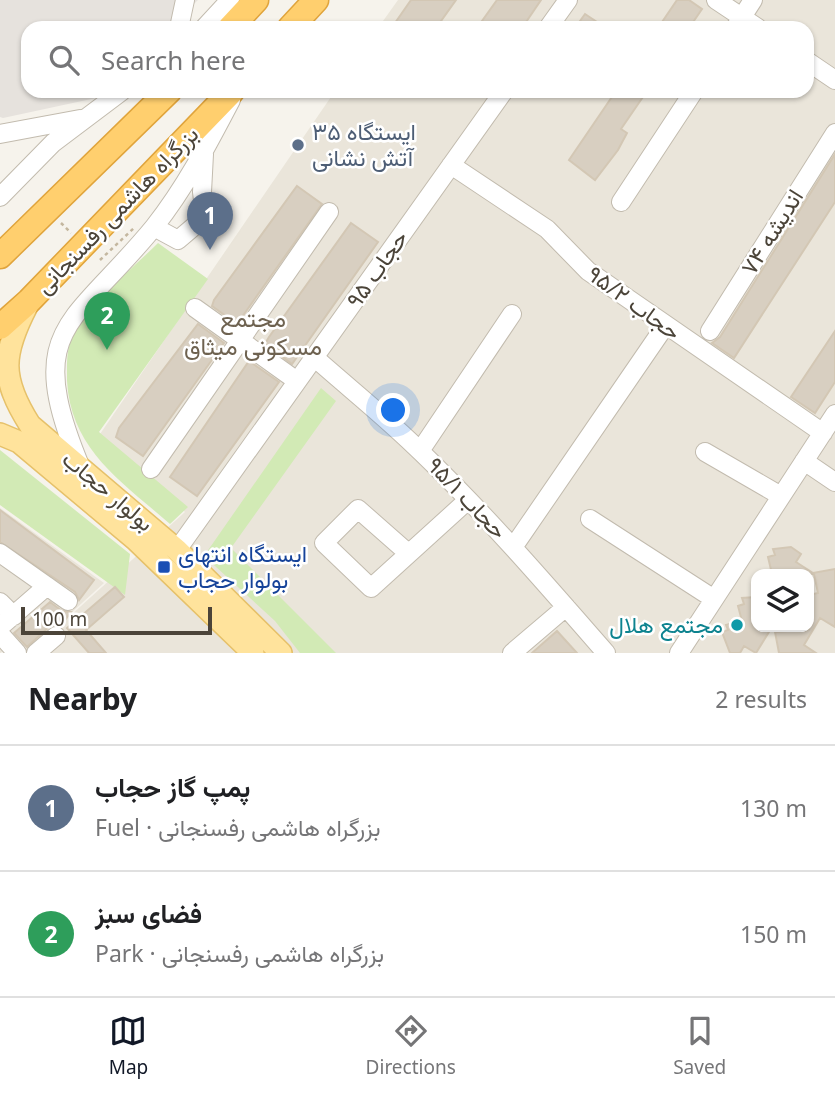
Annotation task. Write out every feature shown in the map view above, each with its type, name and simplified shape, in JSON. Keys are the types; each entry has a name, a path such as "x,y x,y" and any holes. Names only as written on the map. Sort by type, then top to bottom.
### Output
{"highway":[{"path":"236,21 256,0"},
{"path":"296,21 316,0"},
{"name":"بزرگراه هاشمی رفسنجانی","path":"0,256 162,98"},
{"name":"بزرگراه هاشمی رفسنجانی","path":"0,327 29,301 227,98"}],"main road":[{"name":"بولوار حجاب","path":"29,301 7,346 4,386 30,425 177,550 281,653"},
{"name":"بولوار حجاب","path":"0,433 19,442 136,540 253,653"}],"street":[{"path":"180,21 185,0"},
{"path":"210,21 230,0"},
{"path":"553,21 568,0"},
{"path":"716,0 736,21"},
{"path":"739,21 753,0"},
{"path":"814,66 835,80"},
{"path":"0,197 53,143 113,98"},
{"path":"81,468 60,414 54,387 54,366 60,338 74,314 154,227 204,152 231,98"},
{"name":"حجاب ۹۵","path":"177,550 499,98"},
{"path":"621,202 689,98"},
{"path":"0,134 87,118"},
{"name":"اندیشه ۷۴","path":"710,331 835,133"},
{"path":"154,227 178,240 205,217 202,192 204,152"},
{"name":"حجاب ۹۵/۲","path":"451,164 547,229 588,271 823,433"},
{"path":"151,470 329,212"},
{"path":"195,308 297,382"},
{"path":"420,451 512,314"},
{"path":"513,546 665,326"},
{"name":"حجاب ۹۵/۱","path":"314,357 420,451 513,546 606,653"},
{"path":"679,653 835,414"},
{"path":"705,452 781,496"},
{"path":"804,461 835,482"},
{"path":"408,552 358,509 324,543 371,588 468,500"},
{"path":"590,519 714,599"},
{"path":"0,554 68,601"},
{"path":"0,602 7,622 47,586"},
{"path":"512,653 566,607"},
{"path":"0,634 17,653"},
{"path":"36,653 56,636"}],"path":[{"path":"56,219 72,234"},
{"path":"100,260 132,227"}],"shaded area":[{"path":"0,0 198,0 176,21 21,21 21,98 96,98 0,117"},
{"path":"398,0 835,0 835,653 29,653 185,512 98,437 330,98 814,98 814,21 383,21"},
{"path":"0,508 104,583 27,653 18,653 11,646 0,653"}],"green space":[{"path":"158,243 208,279 99,432 188,507 170,524 117,478 89,445 78,427 67,381 69,348 80,324 100,299"},
{"path":"321,388 336,401 231,548 336,653 300,653 275,621 204,556"},
{"path":"0,450 130,554 125,595 0,505"}],"building":[{"path":"411,0 456,0 441,21 396,21"},
{"path":"497,0 541,0 527,21 482,21"},
{"path":"677,0 689,0 702,9 694,21 663,21"},
{"path":"585,14 596,21 580,21"},
{"path":"611,98 642,98 621,129 627,133 618,150 595,180 569,160"},
{"path":"835,154 835,202 734,358 712,343 720,337"},
{"path":"297,186 322,204 237,324 212,306 214,300"},
{"path":"351,223 378,242 292,364 265,344"},
{"path":"198,324 224,343 143,456 116,437 119,428"},
{"path":"835,331 835,382 815,413 791,397"},
{"path":"249,361 279,382 197,496 170,477"},
{"path":"0,510 94,580 79,600 75,592 0,542"},
{"path":"791,547 801,554 796,562 807,569 771,569 768,557 775,555 773,549"},
{"path":"835,569 835,627 820,618 814,628 814,594 818,593 814,573"},
{"path":"115,587 124,597 86,630 106,653 89,653 67,628"},
{"name":"مجتمع هلال","path":"751,597 751,632 769,632 756,653 744,646 740,653 730,653 722,632 728,630 726,625 742,621 738,606 744,604 742,598"},
{"path":"50,602 62,611 71,612 63,623 49,627 27,647 14,633"},
{"path":"557,631 577,653 532,653"},
{"path":"775,632 812,632 804,645 816,653 779,653"}],"place":[{"name":"ایستگاه ۳۵ آتش نشانی","path":"298,145"},
{"name":"پمپ گاز حجاب","path":"210,250"},
{"name":"فضای سبز","path":"107,350"},
{"name":"ایستگاه انتهای بولوار حجاب","path":"164,567"},
{"name":"مجتمع هلال","path":"737,625"}],"district":[{"name":"مجتمع مسکونی میثاق","path":"253,333"}]}
